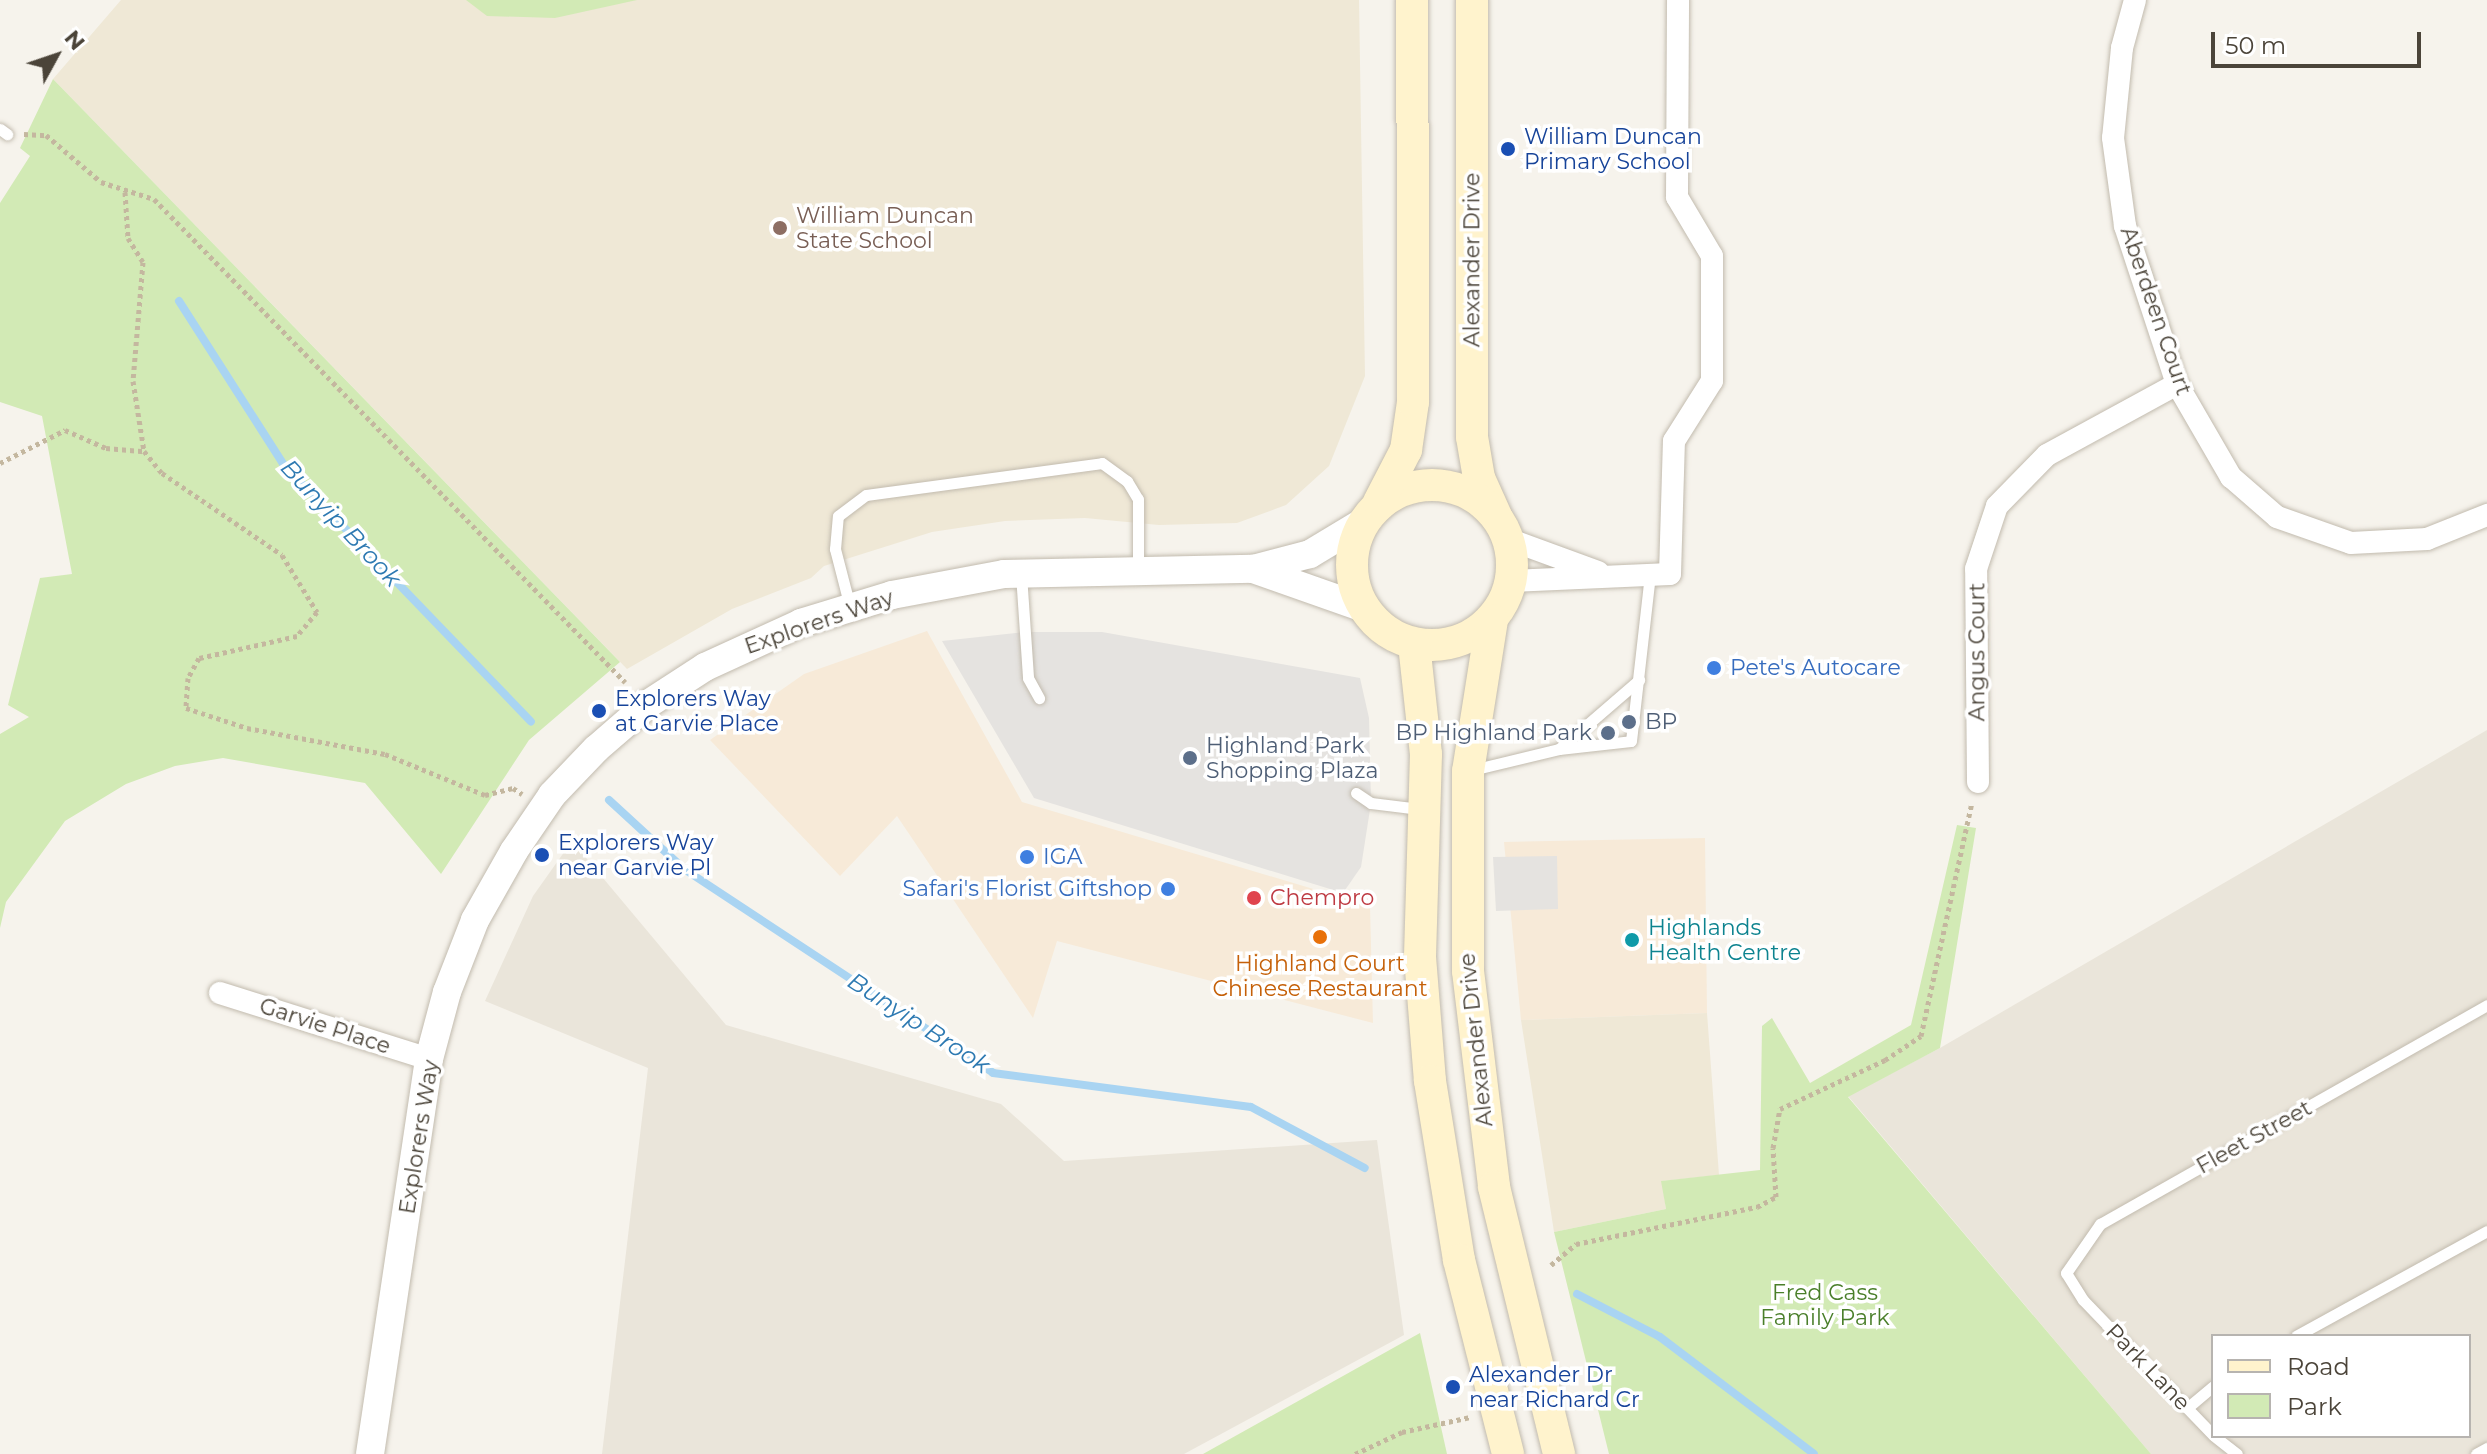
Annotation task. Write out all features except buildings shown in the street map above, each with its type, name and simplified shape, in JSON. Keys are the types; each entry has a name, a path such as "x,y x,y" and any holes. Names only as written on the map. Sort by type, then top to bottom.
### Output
{"main road":[{"path":"1372,512 1405,487 1433,485 1475,497 1502,528 1511,581 1492,620 1457,642 1414,644 1382,628 1364,608 1353,582 1352,554 1372,512 1406,450 1413,402 1412,0"},
{"name":"Alexander Drive","path":"1472,0 1472,437 1479,478 1502,528"},
{"name":"Alexander Drive","path":"1492,620 1468,771 1465,931 1479,1086 1502,1228 1559,1454"},
{"path":"1414,644 1422,697 1424,809 1420,957 1430,1081 1459,1260 1508,1454"}],"street":[{"path":"1511,581 1670,574 1674,441 1712,381 1712,256 1677,197 1678,0"},
{"name":"Aberdeen Court","path":"2135,0 2115,94 2117,187 2177,384 2231,477 2277,517 2309,531 2351,543 2427,539 2487,515"},
{"name":"Angus Court","path":"1978,782 1976,569 1997,506 2047,455 2177,384"},
{"name":"Explorers Way","path":"370,1454 429,1059 475,920 543,807 596,749 673,686 743,647 850,608 936,585 1021,573 1138,568 1253,569 1310,554 1372,512"},
{"path":"1502,528 1607,576"},
{"name":"Explorers Way","path":"1253,569 1364,608"},
{"name":"Garvie Place","path":"220,993 429,1059"}],"lane":[{"path":"850,608 835,549 838,516 866,495 1102,463 1127,481 1138,499 1138,568"},
{"path":"1021,573 1028,678 1039,698"},
{"path":"1468,771 1559,749 1631,741 1650,574"},
{"path":"1559,749 1639,680"},
{"path":"1356,793 1371,803 1424,809"},
{"name":"Fleet Street","path":"2083,1300 2066,1273 2100,1224 2487,1005"},
{"path":"2300,1334 2487,1231"},
{"name":"Park Lane","path":"2083,1300 2211,1432"},
{"path":"2187,1408 2211,1388"},
{"name":"Park Lane","path":"2218,1438 2237,1454"},
{"path":"2476,1454 2487,1448"}],"path":[{"path":"4,131 46,135 101,182 154,199 625,682"},
{"path":"125,192 128,238 143,262 133,381 144,451 162,473 282,555 317,612 297,636 199,658 188,678 186,708 247,728 385,754 485,795 513,788 543,807"},
{"path":"0,463 65,430 106,448 144,451"},
{"path":"1551,1265 1576,1244 1757,1207 1776,1197 1773,1148 1780,1109 1885,1060 1921,1036 1978,782"},
{"path":"1355,1454 1402,1432 1446,1426 1497,1408"}],"shaded area":[{"name":"William Duncan State School","path":"121,0 1359,0 1365,376 1329,466 1286,505 1237,523 1159,525 1085,518 1005,521 932,532 824,566 811,578 732,609 627,669 53,79"},
{"path":"927,631 1022,802 1370,906 1373,1023 1057,941 1033,1018 897,816 840,876 710,740 804,674"},
{"name":"Highland Park Shopping Plaza","path":"1024,632 1102,632 1360,678 1369,718 1371,803 1361,867 1343,893 1034,798 942,641"},
{"path":"2487,730 2487,1454 2151,1454 1848,1096 1940,1048"},
{"name":"Highlands Health Centre","path":"1705,838 1707,1013 1521,1020 1504,842"},
{"path":"572,841 726,1025 1001,1104 1064,1161 1377,1140 1404,1335 1184,1454 602,1454 648,1068 485,1001 533,896"},
{"path":"1557,856 1558,909 1496,911 1493,857"},
{"path":"1707,1013 1719,1175 1662,1181 1666,1209 1554,1232 1521,1020"}],"green space":[{"path":"466,0 637,0 555,18 487,16"},
{"path":"53,79 620,662 529,740 441,874 365,783 223,758 175,766 126,784 65,821 6,902 0,928 0,734 29,717 8,705 40,578 72,574 42,416 0,402 0,203 30,156 20,148"},
{"name":"Fred Cass Family Park","path":"1957,825 1976,828 1940,1048 1848,1097 2151,1454 1609,1454 1554,1232 1666,1209 1661,1181 1760,1170 1762,1026 1772,1018 1810,1083 1911,1025"},
{"path":"1420,1333 1447,1454 1203,1454"}],"waterway":[{"name":"Bunyip Brook","path":"179,301 284,465 531,722"},
{"name":"Bunyip Brook","path":"609,800 684,869 993,1073 1251,1107 1365,1168"},
{"name":"Bunyip Brook","path":"1577,1294 1660,1337 1814,1454"}],"place":[{"name":"William Duncan Primary School","path":"1508,149"},
{"name":"William Duncan State School","path":"780,228"},
{"name":"Pete's Autocare","path":"1714,668"},
{"name":"Explorers Way at Garvie Place","path":"599,711"},
{"name":"BP","path":"1629,722"},
{"name":"BP Highland Park","path":"1608,733"},
{"name":"Highland Park Shopping Plaza","path":"1190,758"},
{"name":"Explorers Way near Garvie Pl","path":"542,855"},
{"name":"IGA","path":"1027,857"},
{"name":"Safari's Florist Giftshop","path":"1168,889"},
{"name":"Chempro","path":"1254,898"},
{"name":"Highland Court Chinese Restaurant","path":"1320,937"},
{"name":"Highlands Health Centre","path":"1632,940"},
{"name":"Alexander Dr near Richard Cr","path":"1453,1387"}]}
